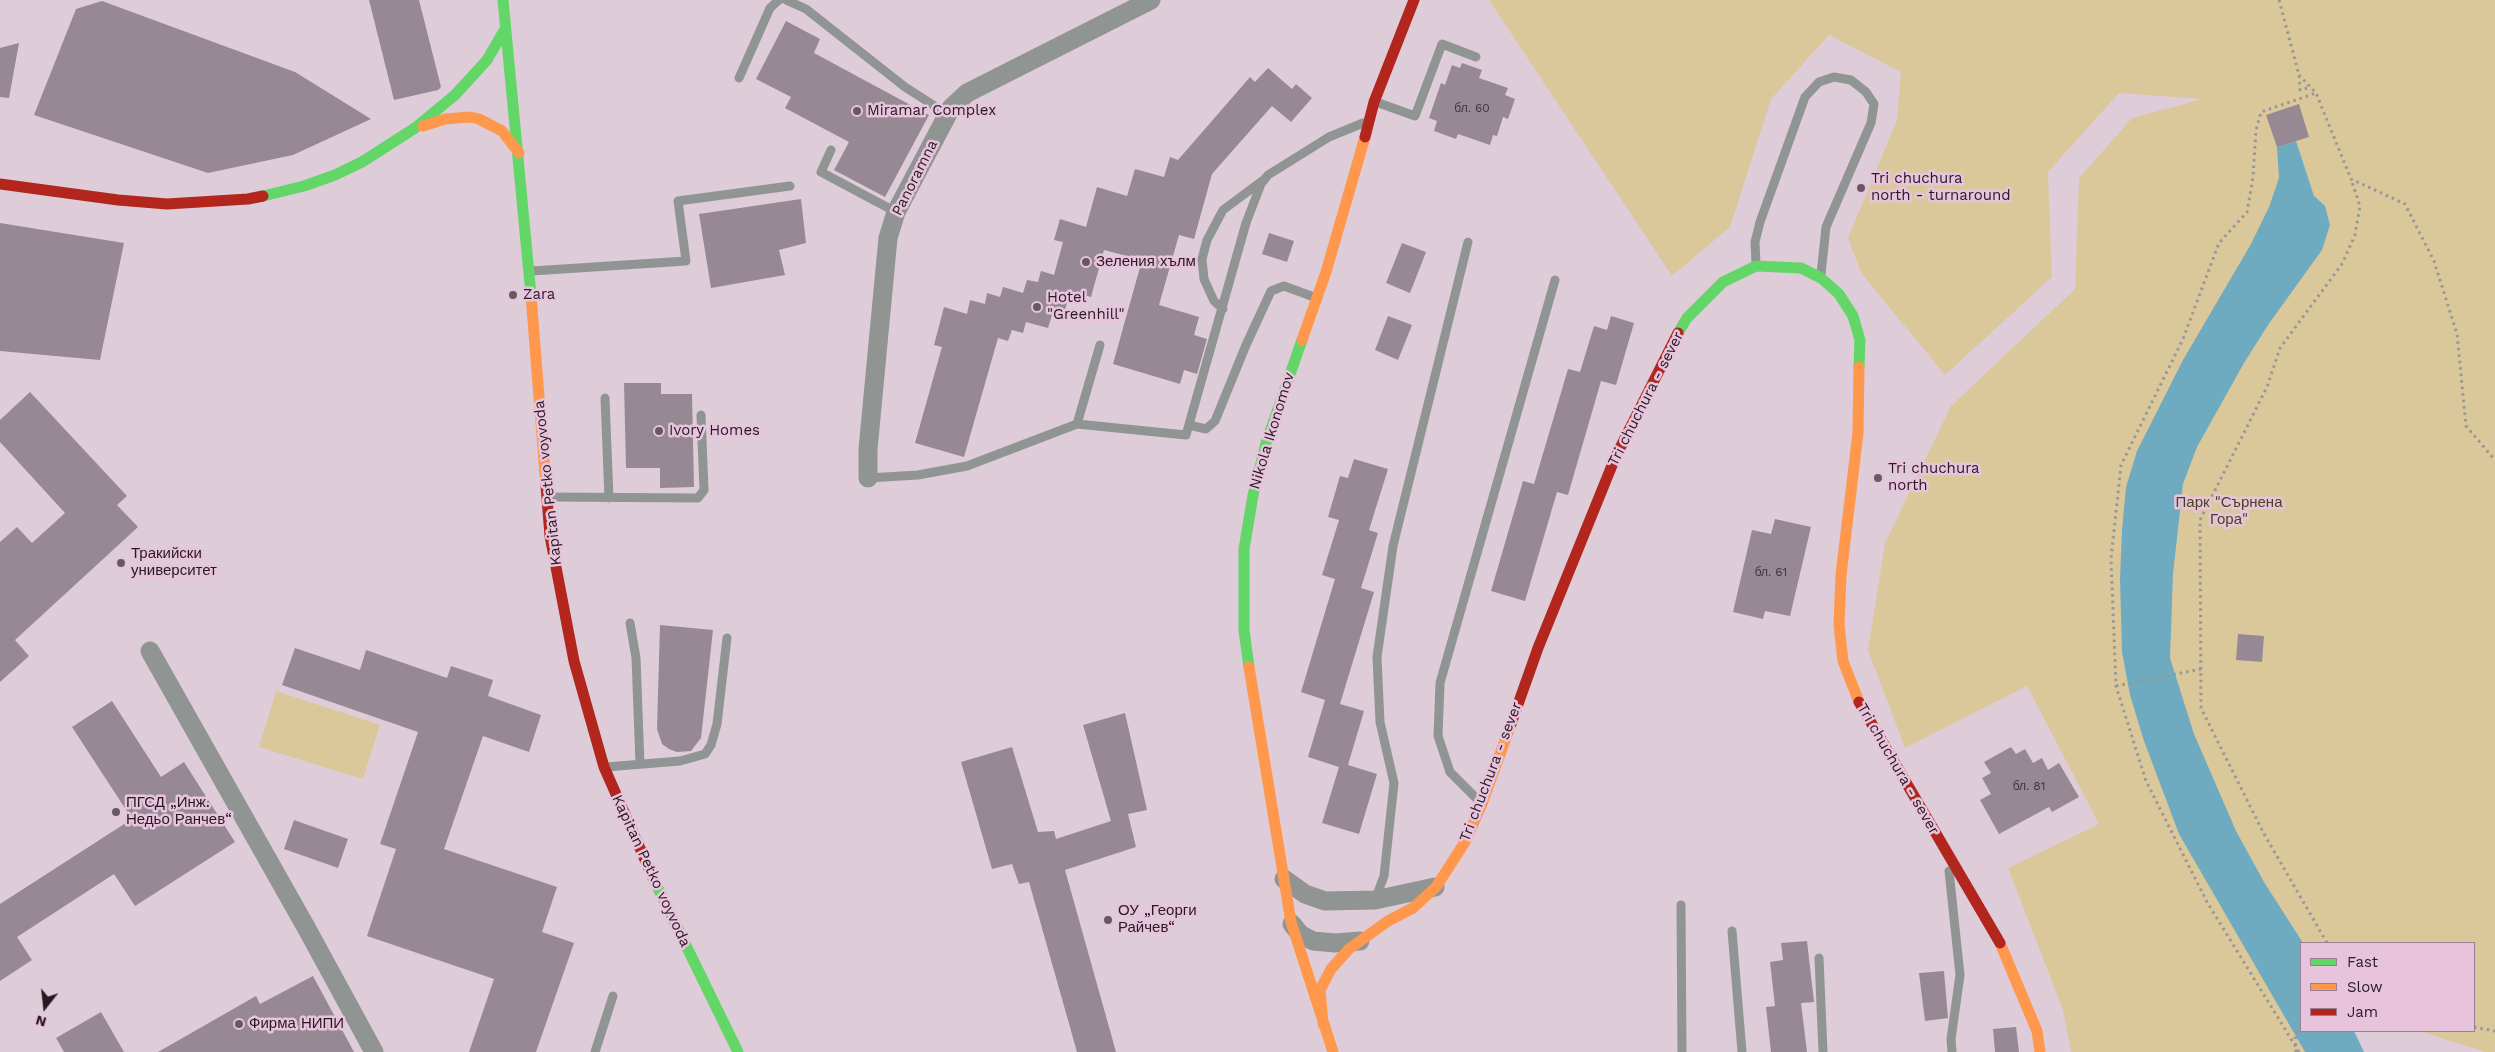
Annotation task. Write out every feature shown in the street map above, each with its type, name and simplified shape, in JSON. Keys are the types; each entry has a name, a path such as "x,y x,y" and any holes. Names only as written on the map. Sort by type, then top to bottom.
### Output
{"street":[{"name":"Kapitan Petko voyvoda","path":"503,0 519,153 550,536 574,661 604,767 664,902 738,1052"},
{"name":"Panoramna","path":"868,478 868,449 880,305 888,238 896,212 947,114 955,103 967,93 1151,0"},
{"name":"Nikola Ikonomov","path":"1284,878 1260,743 1244,630 1244,549 1253,495 1266,443 1348,203 1374,102 1414,0"},
{"path":"0,184 118,200 167,204 248,199 304,186 335,175 387,147 415,128 454,95 487,60 505,29"},
{"path":"415,128 445,118 470,117 486,122 502,131 519,153"},
{"name":"Tri chuchura - sever","path":"1323,1024 1320,990 1340,958 1388,921 1413,908 1436,887 1465,842 1482,804 1538,648 1607,476 1661,364 1687,318 1723,282 1756,266 1801,268 1821,278 1839,294 1853,316 1860,340 1858,433 1841,575 1839,625 1843,661 1854,693 2001,944 2037,1031 2040,1052"},
{"path":"150,651 308,928 374,1052"},
{"path":"1284,878 1305,894 1325,901"},
{"path":"1284,878 1291,922 1333,1052"},
{"path":"1291,922 1296,910 1302,905 1325,901 1375,900 1436,887"},
{"path":"1291,922 1300,934 1313,941 1335,943 1360,941"}],"lane":[{"path":"739,78 770,8 779,0"},
{"path":"786,0 806,9 905,87 947,114"},
{"path":"1374,102 1415,116 1442,44 1476,57"},
{"path":"1756,266 1755,242 1760,222 1805,97 1819,82 1834,77 1851,80 1866,92 1874,104 1871,123 1826,227 1821,278"},
{"path":"868,478 918,475 967,466 1077,424 1186,435 1246,223 1264,180 1268,175 1329,137 1368,121"},
{"path":"832,150 821,172 896,212"},
{"path":"1223,309 1214,301 1204,279 1202,259 1207,240 1213,224 1223,210 1247,190 1264,180"},
{"path":"529,271 686,260 678,201 790,186"},
{"path":"1375,900 1384,876 1394,783 1380,722 1379,648 1393,546 1468,242"},
{"path":"1482,804 1450,772 1438,736 1440,683 1555,280"},
{"path":"1189,424 1206,428 1215,421 1271,291 1284,286 1317,298"},
{"path":"1077,424 1100,345"},
{"path":"605,398 609,498"},
{"path":"547,497 698,498 704,490 701,416"},
{"path":"630,623 636,658 640,764"},
{"path":"604,767 692,759 705,754 711,745 717,724 727,638"},
{"path":"1947,854 1960,975 1951,1039 1952,1052"},
{"path":"1681,905 1682,1052"},
{"path":"1732,931 1742,1052"},
{"path":"1819,958 1824,1052"},
{"path":"595,1052 613,996"}],"path":[{"path":"2279,0 2299,75 2300,90 2311,87"},
{"path":"2299,75 2316,93 2360,206 2355,235 2342,264 2280,348 2267,386 2200,520 2201,708 2263,832 2326,942"},
{"path":"2298,1052 2207,902 2146,782 2116,686 2111,559 2121,465 2183,339 2218,243 2247,212 2253,177 2256,130 2260,112 2316,93"},
{"path":"2351,179 2405,204 2434,260 2457,334 2466,426 2495,460"},
{"path":"2116,686 2127,682 2182,674 2202,669"},
{"path":"2475,1027 2495,1031"},
{"path":"2296,1046 2295,1032 2300,1030"}],"green space":[{"name":"Парк \"Сърнена Гора\"","path":"1489,0 2495,0 2495,1052 2485,1052 2422,1032 2475,1032 2475,942 2300,942 2300,1032 2360,1052 2071,1052 2063,1010 2008,868 2099,824 2027,686 1905,748 1868,650 1885,543 1951,406 2075,289 2079,178 2132,118 2203,99 2119,93 2048,172 2052,277 1945,375 1861,273 1848,238 1897,120 1901,72 1829,35 1771,99 1730,227 1672,276"},
{"path":"276,691 380,725 363,779 259,747"}],"water":[{"path":"2296,141 2314,196 2325,206 2330,225 2322,250 2268,325 2244,363 2197,447 2183,484 2173,574 2170,658 2194,734 2236,831 2264,882 2302,942 2300,942 2300,1032 2354,1032 2364,1052 2305,1052 2179,834 2144,741 2130,695 2122,652 2120,579 2122,530 2126,487 2137,451 2183,360 2251,244 2269,207 2279,178 2277,147"}],"building":[{"path":"369,0 419,0 441,87 438,90 394,100"},
{"path":"102,1 295,72 371,119 293,155 208,173 34,115 76,9"},
{"name":"Miramar Complex","path":"786,21 820,39 814,53 929,115 885,197 834,170 849,142 785,108 791,97 756,79"},
{"path":"19,43 9,98 0,97 0,48"},
{"path":"1462,63 1482,70 1479,78 1508,88 1505,95 1515,99 1508,119 1503,117 1497,136 1493,135 1490,145 1458,134 1456,139 1434,131 1437,121 1429,118 1441,83 1445,85 1452,65 1460,68"},
{"path":"1268,68 1292,89 1296,84 1312,98 1291,122 1272,106 1212,174 1194,239 1179,235 1159,305 1199,317 1194,335 1207,339 1197,374 1184,370 1180,384 1113,364 1142,260 1104,250 1091,297 1070,291 1063,318 1052,315 1048,328 1026,322 1023,333 1012,330 1008,341 998,338 964,457 915,443 942,347 934,345 944,307 967,314 970,300 985,304 987,293 1000,297 1003,287 1023,293 1027,280 1038,282 1041,271 1054,275 1063,242 1054,240 1060,219 1086,227 1097,187 1127,196 1135,169 1164,177 1170,157 1178,160 1250,77 1255,82"},
{"path":"2299,104 2309,137 2277,147 2266,115"},
{"path":"801,199 806,243 779,250 785,275 711,288 699,214"},
{"path":"0,223 124,243 100,360 0,351"},
{"path":"1269,233 1294,241 1287,262 1262,254"},
{"path":"1402,243 1426,252 1410,293 1386,283"},
{"path":"1388,316 1412,325 1398,360 1375,350"},
{"path":"1611,316 1634,323 1616,385 1601,381 1568,495 1557,492 1525,601 1491,591 1523,481 1534,484 1568,369 1580,372 1594,326 1607,330"},
{"name":"Ivory Homes","path":"624,383 661,383 661,394 692,394 694,487 660,488 660,468 626,468"},
{"path":"30,392 127,496 117,505 138,527 15,640 29,656 0,682 0,542 17,527 32,543 65,513 0,442 0,420"},
{"path":"1354,459 1388,469 1369,530 1378,533 1361,588 1374,592 1340,704 1364,711 1348,765 1377,774 1359,834 1322,823 1339,767 1308,757 1325,700 1301,692 1335,579 1322,575 1339,520 1328,517 1340,476 1348,478"},
{"path":"1775,519 1811,527 1790,616 1765,611 1763,619 1733,612 1752,530 1771,534"},
{"path":"660,625 713,630 701,738 691,751 677,752 669,749 662,744 657,729"},
{"path":"2238,634 2264,636 2262,662 2236,660"},
{"path":"295,648 360,670 366,650 447,678 451,666 493,680 488,696 541,715 529,752 483,736 444,849 557,887 542,932 574,943 536,1052 469,1052 494,979 367,936 396,849 380,844 418,732 282,685"},
{"path":"112,701 161,777 184,762 235,842 135,906 114,874 17,937 32,960 0,981 0,904 132,819 72,727"},
{"path":"1125,713 1147,810 1128,814 1136,847 1065,870 1116,1052 1077,1052 1029,882 1019,884 1012,864 992,869 961,762 1012,747 1038,832 1054,831 1056,839 1111,821 1083,725"},
{"path":"2011,747 2016,754 2025,749 2033,763 2042,758 2048,770 2059,763 2079,797 2052,812 2049,807 1999,834 1980,800 1991,794 1982,778 1991,773 1984,762"},
{"path":"294,820 348,839 338,868 284,849"},
{"path":"1807,941 1814,1002 1801,1003 1807,1052 1771,1052 1766,1007 1775,1006 1770,962 1783,960 1781,943"},
{"path":"1944,971 1948,1018 1925,1021 1919,973"},
{"path":"313,976 354,1052 158,1052 256,996 260,1004"},
{"path":"101,1012 124,1052 64,1052 56,1038"},
{"path":"2016,1027 2019,1052 1995,1052 1993,1029"}],"traffic: fast":[{"path":"503,0 531,295"},
{"path":"263,196 304,186 335,175 362,162 415,128 455,95 487,60 505,29"},
{"path":"1678,333 1687,318 1723,282 1756,266 1801,268 1821,278 1839,294 1853,316 1860,340 1859,367"},
{"path":"1249,667 1244,630 1244,549 1253,495 1266,443 1302,340"},
{"path":"654,880 738,1052"}],"traffic: slow":[{"path":"423,126 445,119 470,117 479,119 502,131 519,153"},
{"path":"1302,340 1326,272 1365,137"},
{"path":"531,295 546,486"},
{"path":"1859,367 1858,433 1841,575 1839,625 1843,661 1859,702"},
{"path":"1249,667 1291,922 1333,1052"},
{"path":"1323,1024 1320,990 1331,969 1349,949 1388,921 1413,908 1436,887 1465,842 1482,804 1511,724"},
{"path":"2000,943 2037,1031 2040,1052"}],"traffic: jam":[{"path":"1365,137 1374,102 1414,0"},
{"path":"0,184 118,200 167,204 248,199 263,196"},
{"path":"1511,724 1538,648 1615,458 1678,333"},
{"path":"546,486 550,536 574,661 604,767 654,880"},
{"path":"1859,702 2000,943"}],"place":[{"name":"Miramar Complex","path":"857,111"},
{"name":"Tri chuchura north - turnaround","path":"1861,188"},
{"name":"Зеления хълм","path":"1086,262"},
{"name":"Zara","path":"513,295"},
{"name":"Hotel \"Greenhill\"","path":"1037,307"},
{"name":"Ivory Homes","path":"659,431"},
{"name":"Tri chuchura north","path":"1878,478"},
{"name":"Тракийски университет","path":"121,563"},
{"name":"ПГСД „Инж. Недьо Ранчев“","path":"116,812"},
{"name":"ОУ „Георги Райчев“","path":"1108,920"},
{"name":"Фирма НИПИ","path":"239,1024"}]}
